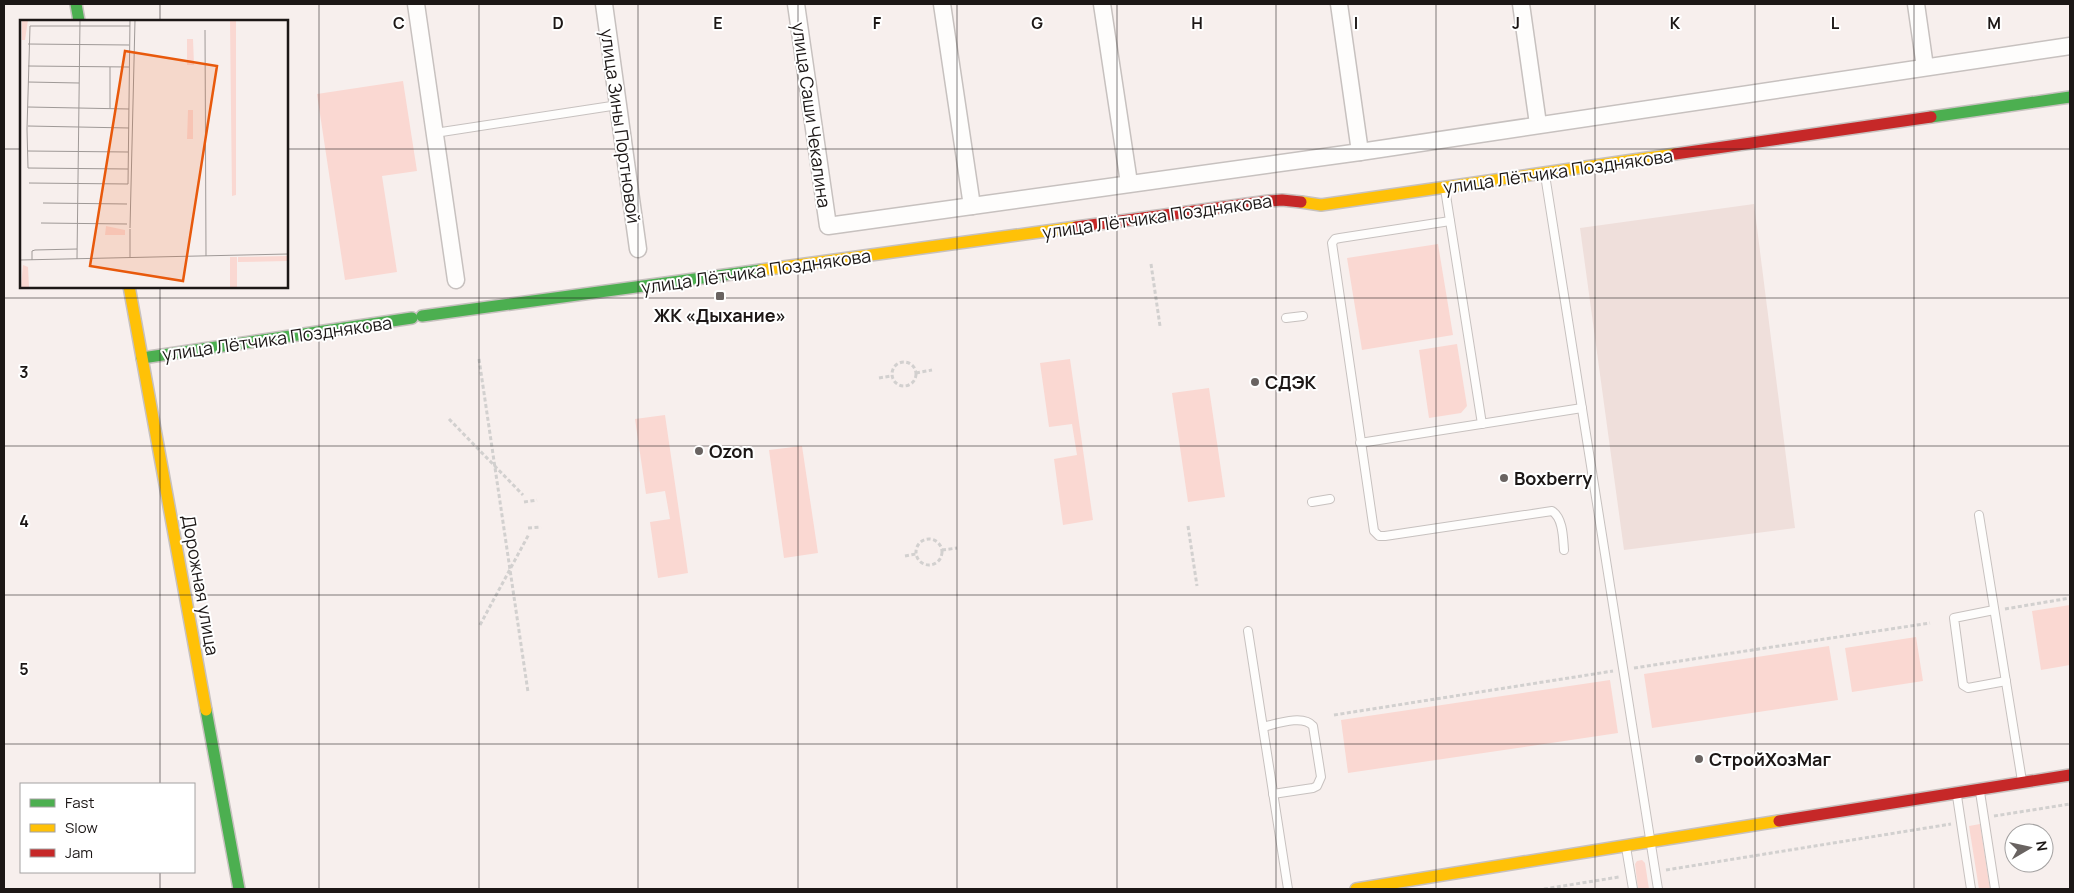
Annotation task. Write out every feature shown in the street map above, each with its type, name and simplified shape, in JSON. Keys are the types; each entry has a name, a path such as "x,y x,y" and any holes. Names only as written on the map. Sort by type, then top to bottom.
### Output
{"street":[{"path":"76,4 79,20"},
{"path":"416,4 456,280"},
{"name":"улица Зины Портновой","path":"604,4 638,249"},
{"name":"улица Саши Чекалина","path":"796,4 828,226"},
{"path":"942,4 972,206"},
{"path":"1102,4 1129,183"},
{"path":"1338,4 1360,152"},
{"path":"1521,4 1538,124"},
{"path":"1916,4 1925,68"},
{"name":"улица Лётчика Позднякова","path":"828,226 1360,152 2070,46"},
{"name":"улица Лётчика Позднякова","path":"142,358 417,317 1268,201 1282,200 1321,205 2070,97"},
{"name":"Дорожная улица","path":"129,288 239,889"},
{"path":"1356,889 2070,775"}],"lane":[{"path":"435,133 618,106"},
{"path":"1545,173 1658,889"},
{"path":"1445,187 1482,424"},
{"path":"1450,220 1335,239 1332,244 1372,526 1379,536 1385,536 1552,511 1557,514 1560,521 1564,550"},
{"path":"1286,318 1303,316"},
{"path":"1360,443 1582,408"},
{"path":"1312,502 1330,499"},
{"path":"1979,515 2022,783"},
{"path":"1994,610 1954,618 1960,667 1965,688 2006,682"},
{"path":"1248,631 1288,889"},
{"path":"1263,727 1300,720 1310,722 1313,726 1321,777 1317,786 1273,794"},
{"path":"1980,790 1995,889"},
{"path":"1956,794 1971,889"},
{"path":"1626,845 1633,889"}],"path":[{"path":"1151,264 1160,326"},
{"path":"479,359 528,692"},
{"path":"899,362 910,363 916,372 913,383 903,387 893,382 891,376 894,366 899,362"},
{"path":"916,372 932,370"},
{"path":"879,378 891,376"},
{"path":"449,419 523,495"},
{"path":"524,502 537,500"},
{"path":"1188,526 1197,586"},
{"path":"528,528 541,527"},
{"path":"480,625 528,534"},
{"path":"924,540 936,541 942,550 939,561 934,564 923,564 916,554 917,548 924,540"},
{"path":"942,550 957,548"},
{"path":"904,556 916,554"},
{"path":"1994,610 2070,598"},
{"path":"1984,818 2070,804"},
{"path":"1665,870 1961,822"},
{"path":"1544,889 1619,877"}],"shaded area":[{"path":"403,81 417,171 382,176 397,272 345,280 317,94"},
{"path":"1754,204 1795,528 1624,550 1580,228"},
{"path":"1438,244 1453,335 1362,350 1347,258"},
{"path":"1457,344 1467,406 1461,413 1429,418 1419,350"},
{"path":"1070,359 1093,520 1063,525 1054,459 1077,455 1072,424 1049,427 1040,363"},
{"path":"1209,388 1225,497 1188,502 1172,393"},
{"path":"665,415 688,573 658,578 650,522 670,519 665,491 646,494 635,419"},
{"path":"802,446 818,553 784,558 769,450"},
{"path":"2070,605 2070,665 2041,670 2032,611"},
{"path":"1916,637 1923,681 1852,692 1845,648"},
{"path":"1829,646 1838,700 1652,728 1644,674"},
{"path":"1610,680 1618,733 1348,773 1341,720"},
{"path":"1980,824 1990,889 1979,889 1969,826"},
{"path":"1642,860 1645,863 1649,889 1638,889 1635,864 1637,861"}],"traffic: fast":[{"path":"76,4 79,20"},
{"path":"1931,117 2070,97"},
{"path":"422,316 761,270"},
{"path":"142,358 412,318"},
{"path":"206,710 239,889"}],"traffic: slow":[{"path":"1301,202 1321,205 1675,154"},
{"path":"761,270 1076,227"},
{"path":"129,288 206,710"},
{"path":"1356,889 1779,821"}],"traffic: jam":[{"path":"1675,154 1931,117"},
{"path":"1076,227 1269,201 1301,202"},
{"path":"1779,821 2070,775"}],"place":[{"name":"ЖК «Дыхание»","path":"720,296"},
{"name":"СДЭК","path":"1255,382"},
{"name":"Ozon","path":"699,451"},
{"name":"Boxberry","path":"1504,478"},
{"name":"СтройХозМаг","path":"1699,759"}]}
